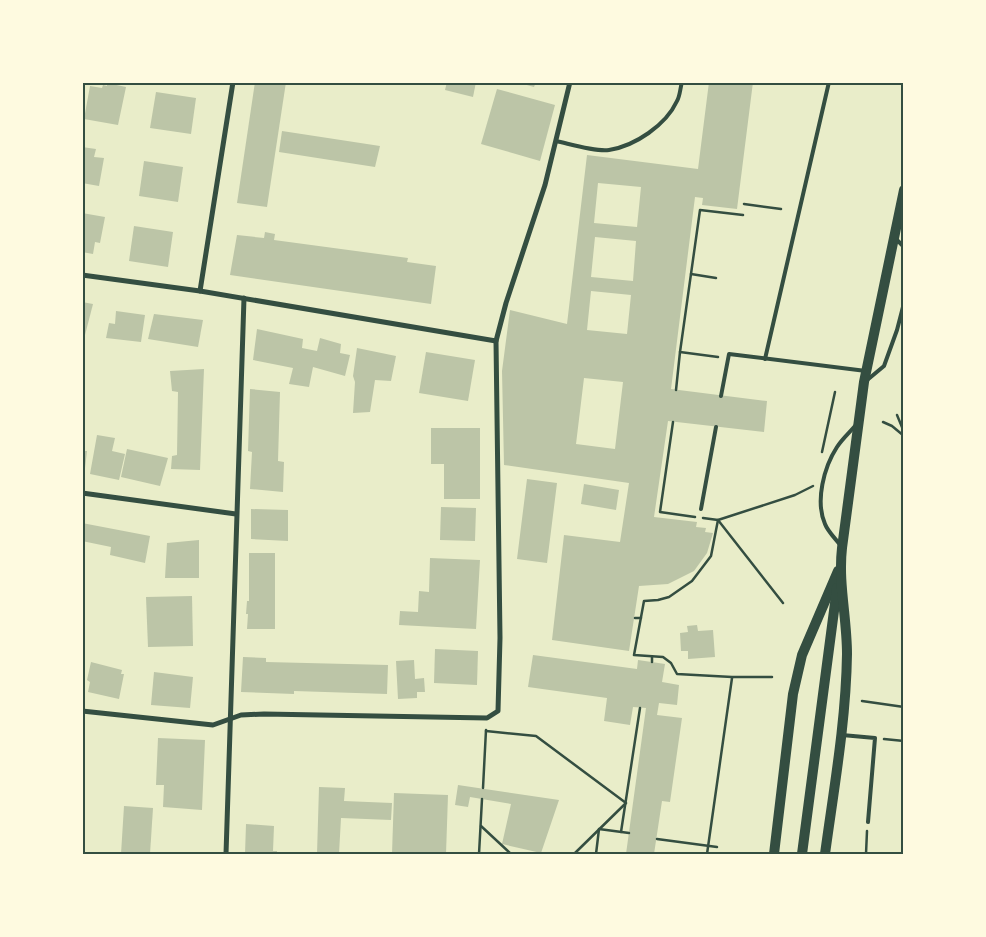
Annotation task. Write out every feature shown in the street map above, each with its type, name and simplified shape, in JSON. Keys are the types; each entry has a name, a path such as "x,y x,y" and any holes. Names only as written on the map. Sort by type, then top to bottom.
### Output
{"main road":[{"path":"802,854 864,382 904,190"},
{"path":"825,854 842,736 847,653 840,567"},
{"path":"774,854 794,694 802,655 840,567"}],"street":[{"path":"200,291 233,82"},
{"path":"82,711 213,725 241,715 487,718 498,711 500,644 496,341 506,303 544,185 570,82"},
{"path":"82,275 244,298 496,341"},
{"path":"226,854 244,298"},
{"path":"82,493 236,514"}],"lane":[{"path":"556,141 608,151 624,146 644,136 667,117 678,100 682,82"},
{"path":"765,359 829,82"},
{"path":"894,237 904,247"},
{"path":"864,382 884,366 904,303"},
{"path":"721,396 729,354 867,371"},
{"path":"842,548 825,525 821,511 822,492 825,472 832,455 860,421"},
{"path":"701,509 716,427"},
{"path":"842,736 875,738 868,822"}],"path":[{"path":"744,204 781,209"},
{"path":"676,390 700,210 743,215"},
{"path":"691,274 716,278"},
{"path":"680,352 718,358"},
{"path":"821,457 835,392"},
{"path":"897,415 904,432"},
{"path":"673,422 660,512 718,520 795,495 815,485"},
{"path":"883,422 892,426 898,434 904,436"},
{"path":"718,520 783,603"},
{"path":"718,520 711,556 692,581 669,597 644,601 634,655 663,657 671,663 677,674 772,677"},
{"path":"635,618 640,618"},
{"path":"652,657 652,662"},
{"path":"707,854 732,677"},
{"path":"862,701 904,707"},
{"path":"622,832 640,708"},
{"path":"483,788 487,718"},
{"path":"486,731 536,736 626,803"},
{"path":"875,738 904,741"},
{"path":"479,854 482,799"},
{"path":"574,854 626,803"},
{"path":"866,854 868,822"},
{"path":"481,826 511,854"},
{"path":"599,829 629,833"},
{"path":"596,854 599,829"},
{"path":"657,839 717,847"}],"building":[{"path":"255,82 286,82 267,207 237,203"},
{"path":"447,82 476,82 473,97 445,90"},
{"path":"516,82 536,82 534,87"},
{"path":"709,82 753,82 737,209 702,205 703,198 695,197 671,389 767,401 764,432 668,421 654,517 697,522 696,527 706,528 705,532 713,533 707,553 694,571 668,584 639,586 629,651 552,640 564,535 620,542 629,483 504,465 502,371 510,310 567,324 587,155 698,169","holes":["598,183 641,187 637,227 594,223","595,237 636,241 633,281 591,277","591,291 631,295 627,334 587,330","584,378 623,382 615,449 576,444"]},
{"path":"107,83 126,87 118,125 84,119 90,86 102,88 103,85 107,86"},
{"path":"497,89 555,105 540,161 481,144"},
{"path":"156,92 196,98 191,134 150,128"},
{"path":"282,131 380,146 375,167 279,152"},
{"path":"82,147 96,149 94,157 104,158 99,186 82,183"},
{"path":"144,161 183,167 178,202 139,196"},
{"path":"82,213 105,217 100,243 95,242 93,254 82,252"},
{"path":"134,226 173,232 168,267 129,261"},
{"path":"265,232 275,234 274,240 408,258 407,262 436,266 431,304 230,275 237,235 264,238"},
{"path":"82,302 93,304 85,335 82,335"},
{"path":"116,311 145,315 141,342 106,338 109,323 115,324"},
{"path":"154,314 203,320 198,347 148,339"},
{"path":"257,329 303,339 302,348 317,351 320,338 341,344 340,353 350,355 345,376 313,367 309,387 289,384 293,368 253,360"},
{"path":"357,348 396,356 391,381 375,380 370,412 353,413 355,382 353,376"},
{"path":"426,352 475,360 468,401 419,393"},
{"path":"204,369 200,470 171,469 172,456 177,455 178,392 172,391 170,371"},
{"path":"250,389 280,392 278,461 284,462 283,492 250,489 252,452 248,451"},
{"path":"431,428 480,428 480,499 444,499 444,464 431,464"},
{"path":"97,435 115,438 112,451 125,454 119,480 90,474"},
{"path":"127,449 168,458 160,486 121,477"},
{"path":"82,451 87,451 84,477 82,477"},
{"path":"527,479 557,483 547,563 517,559"},
{"path":"584,484 619,490 616,510 581,504"},
{"path":"441,507 476,508 475,541 440,540"},
{"path":"251,509 288,510 288,541 251,539"},
{"path":"82,523 150,536 145,563 110,555 111,547 82,541"},
{"path":"199,540 199,578 165,578 167,543"},
{"path":"249,553 275,553 275,629 247,629"},
{"path":"430,558 480,560 476,629 399,625 400,611 418,612 419,591 429,592"},
{"path":"192,596 193,646 148,647 146,597"},
{"path":"697,625 698,631 713,630 715,657 688,659 688,651 681,651 680,633 688,632 687,626"},
{"path":"435,649 478,651 477,685 434,683"},
{"path":"533,655 637,669 638,660 665,664 662,682 679,685 677,705 659,703 657,715 682,718 670,802 662,801 654,854 626,854 646,708 633,707 630,725 604,721 607,698 528,687"},
{"path":"243,657 266,658 266,662 388,665 387,694 294,691 294,694 241,692"},
{"path":"414,660 415,679 424,678 425,692 417,692 417,698 398,699 396,661"},
{"path":"91,662 122,670 121,674 124,674 119,699 88,692 90,682 87,680"},
{"path":"154,672 193,677 190,708 151,705"},
{"path":"158,738 205,740 202,810 163,807 164,785 156,785"},
{"path":"458,785 559,800 541,853 502,844 511,804 470,797 468,807 455,805"},
{"path":"319,787 345,788 344,801 392,803 391,820 341,818 339,854 317,854"},
{"path":"394,793 448,795 446,854 392,854"},
{"path":"124,806 153,808 150,854 121,854"},
{"path":"246,824 274,826 273,851 277,851 277,854 245,854"}]}
